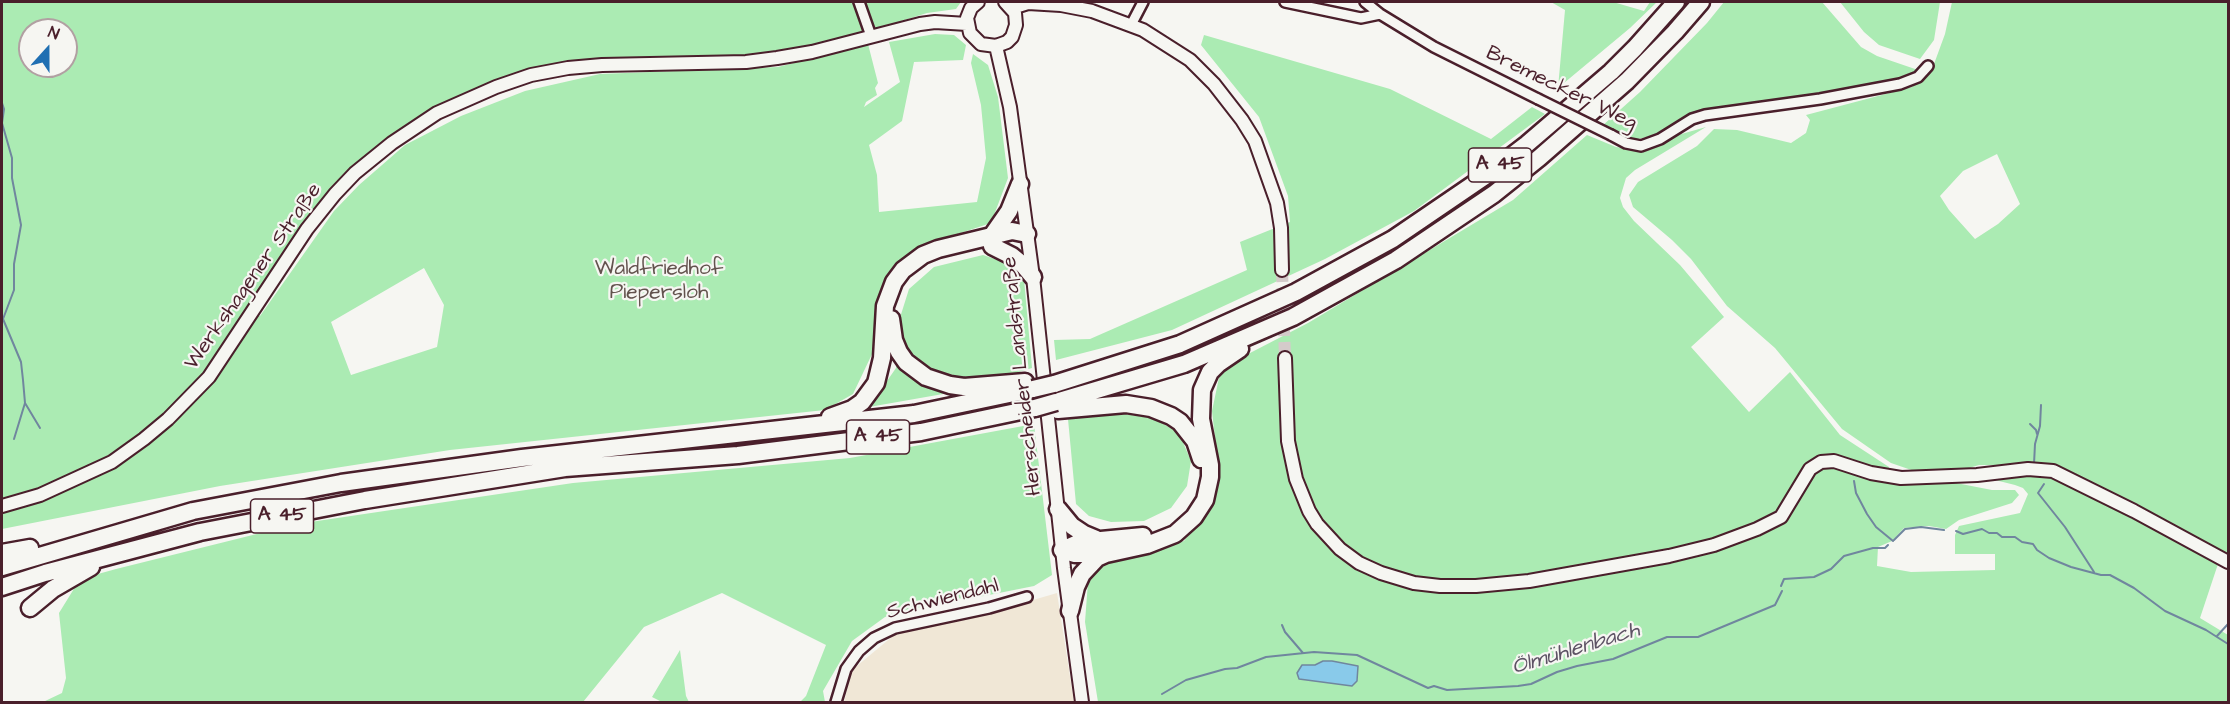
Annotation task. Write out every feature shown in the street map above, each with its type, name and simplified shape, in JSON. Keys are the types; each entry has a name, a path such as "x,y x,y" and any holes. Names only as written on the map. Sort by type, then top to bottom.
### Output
{"highway":[{"name":"A 45","path":"2,567 193,511 341,483 522,458 914,414 1070,378 1180,344 1296,292 1393,239 1466,190 1527,144 1611,72 1676,2"},
{"name":"A 45","path":"2,587 45,573 200,532 365,500 565,468 738,455 921,432 1056,406 1184,364 1293,317 1396,260 1494,194 1627,81 1701,2"},
{"path":"992,240 1009,211 1020,184"},
{"path":"1027,234 1012,231 939,257 918,267 902,284 893,304 891,326 894,340 906,362 926,377 964,387 1032,385"},
{"path":"776,429 841,414 862,402 876,383 880,372 888,294 898,276 923,255 938,249 992,240 1023,265 1033,277"},
{"path":"1062,550 1080,542 1103,547 1165,540 1185,527 1205,500 1210,477 1200,408 1205,381 1218,364 1230,355 1293,317"},
{"path":"1056,406 1126,404 1152,408 1171,416 1189,432 1200,453 1203,474 1199,493 1191,509 1179,522 1151,535 1103,547 1097,558 1082,574 1070,611"},
{"path":"1058,509 1072,526 1103,547"},
{"path":"2,553 54,542 81,543"},
{"path":"30,608 53,589 83,570 124,552"}],"main road":[{"path":"978,2 969,12 967,24 975,40 986,46 996,46 1007,42 1014,33 1016,19 1008,5 1028,3 1061,5 1092,11 1131,25 1190,60 1214,84 1251,132 1262,157 1281,228 1282,270"},
{"name":"Werkshagener Straße","path":"2,506 40,495 112,462 144,440 168,419 209,376 302,236 335,194 355,173 392,142 438,113 496,87 531,75 559,70 602,65 746,62 812,52 920,24 935,22 967,24"},
{"name":"Herscheider Landstraße","path":"996,46 1010,107 1033,277 1062,550 1082,702"},
{"path":"1285,358 1288,441 1296,479 1309,511 1317,524 1340,549 1359,563 1381,573 1414,583 1476,586 1529,581 1669,556 1714,545 1747,534 1781,517 1810,469 1821,462 1834,461 1871,473 1900,478 1977,475 2028,468 2053,471 2229,562"}],"street":[{"path":"859,2 871,36"},
{"path":"1131,25 1143,2"},
{"path":"1285,2 1361,18 1380,14"},
{"name":"Bremecker Weg","path":"1365,2 1380,14 1434,47 1626,143 1641,146 1660,139 1692,119 1900,84 1918,77 1928,66"},
{"name":"Schwiendahl","path":"836,702 846,669 873,638 895,628 989,608 1027,597"}],"shaded area":[{"path":"1057,593 1074,702 844,702 852,670 899,631 992,612"}],"green space":[{"name":"Waldfriedhof Piepersloh","path":"2,2 961,2 956,9 927,13 815,48 778,54 611,58 577,62 436,111 342,188 255,314 260,316 334,211 359,185 405,145 461,116 525,91 600,74 778,67 868,44 878,83 875,88 877,95 866,102 864,107 900,82 889,42 935,34 954,35 966,45 963,60 914,62 902,121 869,145 877,175 879,212 977,202 986,158 981,105 971,63 973,54 988,65 998,97 1008,178 991,223 927,244 889,275 877,312 873,352 853,394 825,410 450,450 220,486 2,529","holes":["424,268 444,305 437,347 351,375 331,322"]},
{"path":"1551,2 1613,2 1644,11 1650,2 1657,2 1630,28 1558,88 1565,10"},
{"path":"1724,2 1822,2 1861,47 1877,56 1918,70 1888,82 1691,113 1659,134 1634,140 1602,126 1640,92 1707,23"},
{"path":"1840,2 1940,2 1934,40 1920,59 1879,45 1864,32"},
{"path":"1952,2 2228,2 2228,556 2082,477 2063,471 2041,466 1979,465 1952,473 1923,474 1891,463 1842,429 1775,348 1727,306 1691,259 1672,240 1633,207 1629,195 1638,182 1697,146 1714,129 1737,130 1791,143 1806,133 1810,120 1806,115 1912,87 1934,64 1945,34","holes":["1997,154 2020,204 1998,224 1975,239 1949,210 1940,196 1963,171"]},
{"path":"1204,35 1390,89 1491,139 1532,107 1545,114 1414,211 1325,259 1172,330 1056,360 1054,340 1090,339 1247,270 1240,242 1290,222 1288,196 1259,117 1201,45"},
{"path":"1706,127 1635,170 1626,178 1620,198 1623,207 1634,221 1680,265 1724,317 1691,347 1749,412 1790,372 1840,435 1889,467 1890,481 1956,483 1992,490 2015,490 2019,495 2012,503 1959,520 1946,529 1929,526 1904,528 1892,541 1878,547 1877,566 1911,572 1995,570 1995,554 1955,554 1955,535 1959,526 2020,513 2028,494 2023,488 1987,478 2022,475 2060,479 2219,561 2200,618 2228,635 2228,702 1098,702 1085,622 1088,582 1107,559 1184,541 1213,501 1218,465 1212,411 1221,368 1308,323 1513,200 1587,135 1616,147 1637,150 1652,149 1671,137"},
{"path":"983,255 1007,263 1024,279 1032,368 943,394 869,407 896,368 898,324 909,289 934,267"},
{"path":"1117,413 1153,418 1179,433 1191,461 1187,486 1171,508 1144,521 1111,522 1089,516 1076,504 1068,419"},
{"path":"1034,424 1052,575 1034,586 984,596 945,600 885,617 852,641 823,691 825,702 800,702 806,696 826,645 722,593 644,627 583,702 43,702 62,693 66,678 59,613 80,579 297,524 573,483 850,458"},
{"path":"680,650 686,696 689,702 662,702 652,697"}],"water":[{"path":"1323,661 1358,666 1357,681 1352,686 1299,679 1297,673 1302,665 1315,665"}],"waterway":[{"path":"2,103 4,109 2,123 12,158 12,178 21,225 14,264 14,290 3,319 21,362 23,380 25,403 14,439"},
{"path":"25,403 40,428"},
{"path":"2034,464 2041,405"},
{"path":"2030,424 2037,434"},
{"path":"1854,481 1856,493 1867,514 1876,527 1893,541"},
{"path":"2044,484 2038,493 2065,527 2094,572"},
{"name":"Ölmühlenbach","path":"1894,540 1905,529 1921,527 1944,530"},
{"name":"Ölmühlenbach","path":"1956,531 1963,534 1982,529 1989,533 1997,533 2002,537 2015,537 2022,542 2033,544 2037,550 2049,558 2071,567 2101,575 2110,575 2134,588 2165,611 2206,630 2228,644"},
{"name":"Ölmühlenbach","path":"1781,586 1784,579 1814,577 1831,569 1844,556 1873,548 1885,548 1888,545"},
{"name":"Ölmühlenbach","path":"1162,694 1186,680 1237,668 1266,657 1314,652 1357,655 1428,688 1434,686 1447,690 1531,684 1557,672 1613,659 1667,637 1698,637 1775,605 1782,591"},
{"path":"2217,636 2228,624"},
{"path":"1282,625 1285,632 1303,653"}],"tunnel":[{"path":"1282,270 1285,358"}]}
